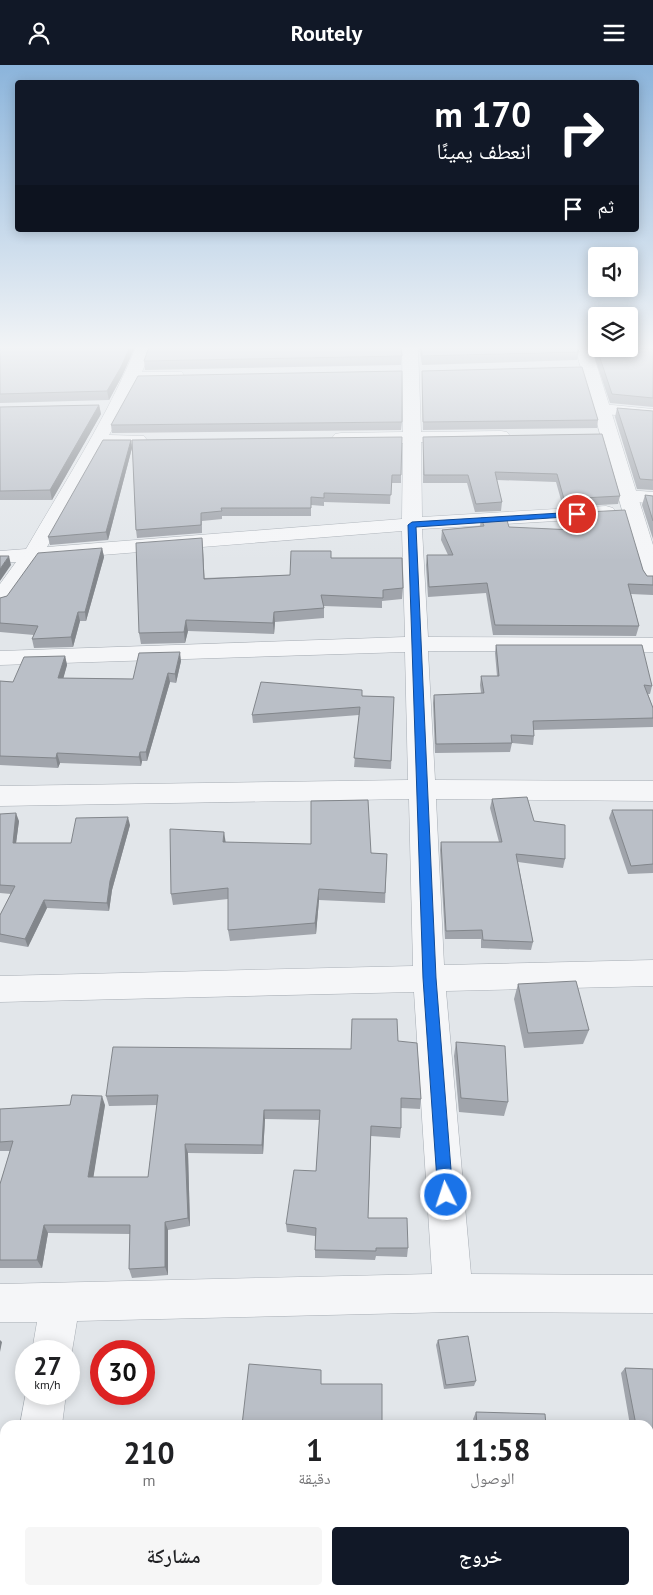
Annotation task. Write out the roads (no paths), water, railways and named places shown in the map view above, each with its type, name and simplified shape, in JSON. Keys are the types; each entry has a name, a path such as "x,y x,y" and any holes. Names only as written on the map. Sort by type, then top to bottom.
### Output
{"street":[{"path":"0,599 33,554 109,418"},
{"path":"411,418 412,525 429,978 453,1293"},
{"path":"605,418 653,579"},
{"path":"590,435 610,435"},
{"path":"322,438 520,436"},
{"path":"96,441 155,440"},
{"path":"0,557 412,525 630,503 653,498"},
{"path":"0,658 416,644 653,645"},
{"path":"0,796 421,789 653,791"},
{"path":"2,995 429,978 653,973"},
{"path":"0,1303 453,1293 653,1294"},
{"path":"54,1340 60,1302"},
{"path":"42,1420 44,1405"}]}
